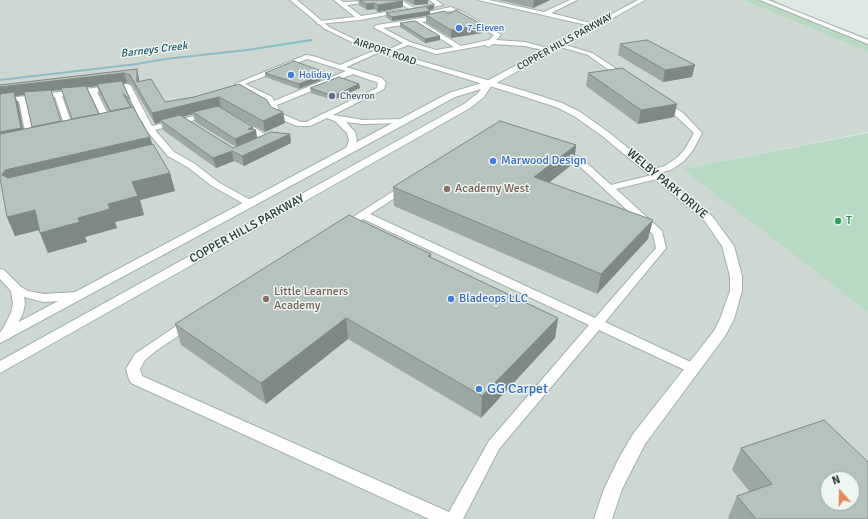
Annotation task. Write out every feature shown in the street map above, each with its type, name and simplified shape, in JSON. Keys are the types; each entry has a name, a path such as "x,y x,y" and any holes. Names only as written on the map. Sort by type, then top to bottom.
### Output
{"main road":[{"name":"AIRPORT ROAD","path":"293,0 320,24 343,37 381,52 488,84"},
{"name":"COPPER HILLS PARKWAY","path":"3,336 452,95 488,84 642,0"},
{"name":"COPPER HILLS PARKWAY","path":"0,368 467,106 481,95 488,84"},
{"name":"WELBY PARK DRIVE","path":"488,84 543,99 577,114 604,133 694,206 712,223 728,246 736,276 734,298 728,319 720,332 640,439 625,463 613,489 603,519"}],"lane":[{"path":"339,2 381,0"},
{"path":"320,24 440,5 432,0"},
{"path":"481,0 595,25"},
{"path":"545,14 574,0"},
{"path":"763,0 868,42"},
{"path":"399,1 413,10"},
{"path":"339,2 360,18 408,43 436,52 461,54 484,48 498,35 461,13 451,10 431,12"},
{"path":"378,27 461,13"},
{"path":"368,22 407,16"},
{"path":"416,21 460,48"},
{"path":"436,52 491,42 524,44 551,50"},
{"path":"340,67 408,43"},
{"path":"559,45 590,54 632,82"},
{"path":"306,57 311,57 353,71 379,80 383,86 374,93 307,124 300,124 276,114 273,104 269,99 239,84 306,57"},
{"path":"273,104 353,71"},
{"path":"0,101 127,86 150,129 168,155 192,166 215,184 251,204"},
{"path":"93,90 105,126 144,118"},
{"path":"58,94 71,133"},
{"path":"609,188 655,174 668,168 681,159 689,150 698,133 680,115 656,98"},
{"path":"22,99 32,142"},
{"path":"150,129 214,113"},
{"path":"328,115 338,118 376,122 404,121"},
{"path":"338,118 351,132 353,140 350,149"},
{"path":"234,119 268,139 255,145"},
{"path":"184,120 197,128"},
{"path":"454,519 494,445 661,248 658,233 577,159 550,150"},
{"path":"336,231 415,181"},
{"path":"363,215 692,368"},
{"path":"0,272 17,290 44,298 78,296"},
{"path":"3,336 17,314 19,304 17,290"},
{"path":"198,318 152,346 140,357 133,369 136,379 446,519"}],"shaded area":[{"path":"0,0 743,0 868,52 868,132 684,169 868,312 868,519 0,519"}],"green space":[{"path":"743,0 774,0 789,8 868,38 868,52"},
{"path":"868,133 868,312 683,169"}],"building":[{"path":"360,0 403,1 378,5 374,3 366,4"},
{"path":"434,5 427,7 430,11 392,17 386,13"},
{"path":"456,10 483,25 451,30 426,15 445,11 448,14"},
{"path":"415,21 440,36 425,39 400,23"},
{"path":"647,40 695,65 665,70 620,44"},
{"path":"294,61 327,73 299,84 265,73"},
{"path":"622,68 677,104 641,110 588,73"},
{"path":"137,69 137,82 151,79 165,102 194,97 239,84 267,100 271,107 283,112 263,121 219,97 152,113 130,75 124,73 0,87 0,85"},
{"path":"339,77 359,84 333,96 310,88"},
{"path":"122,81 130,99 123,94 131,107 110,111 97,84"},
{"path":"86,86 99,114 72,119 61,88"},
{"path":"51,90 61,121 32,127 24,92"},
{"path":"14,92 21,128 0,132 0,94"},
{"path":"218,106 253,127 248,129 256,130 235,139 193,112"},
{"path":"133,107 150,137 5,170 2,175 8,178 153,144 170,173 132,182 138,196 108,204 110,209 78,218 80,222 40,233 35,210 7,217 0,178 0,134"},
{"path":"180,115 233,148 271,132 290,134 242,156 232,151 213,158 160,120"},
{"path":"500,121 576,145 534,177 653,220 601,274 393,187"},
{"path":"349,215 431,254 428,256 558,318 482,396 346,318 261,383 175,324"},
{"path":"824,420 868,462 868,519 756,519 737,496 772,484 741,448"}],"waterway":[{"name":"Barneys Creek","path":"0,80 247,50 311,40"}],"place":[{"name":"7-Eleven","path":"459,28"},
{"name":"Holiday","path":"291,75"},
{"name":"Chevron","path":"332,96"},
{"name":"Marwood Design","path":"493,161"},
{"name":"Academy West","path":"447,189"},
{"name":"T","path":"838,221"},
{"name":"Little Learners Academy","path":"266,299"},
{"name":"Bladeops LLC","path":"451,299"},
{"name":"GG Carpet","path":"479,389"}]}
